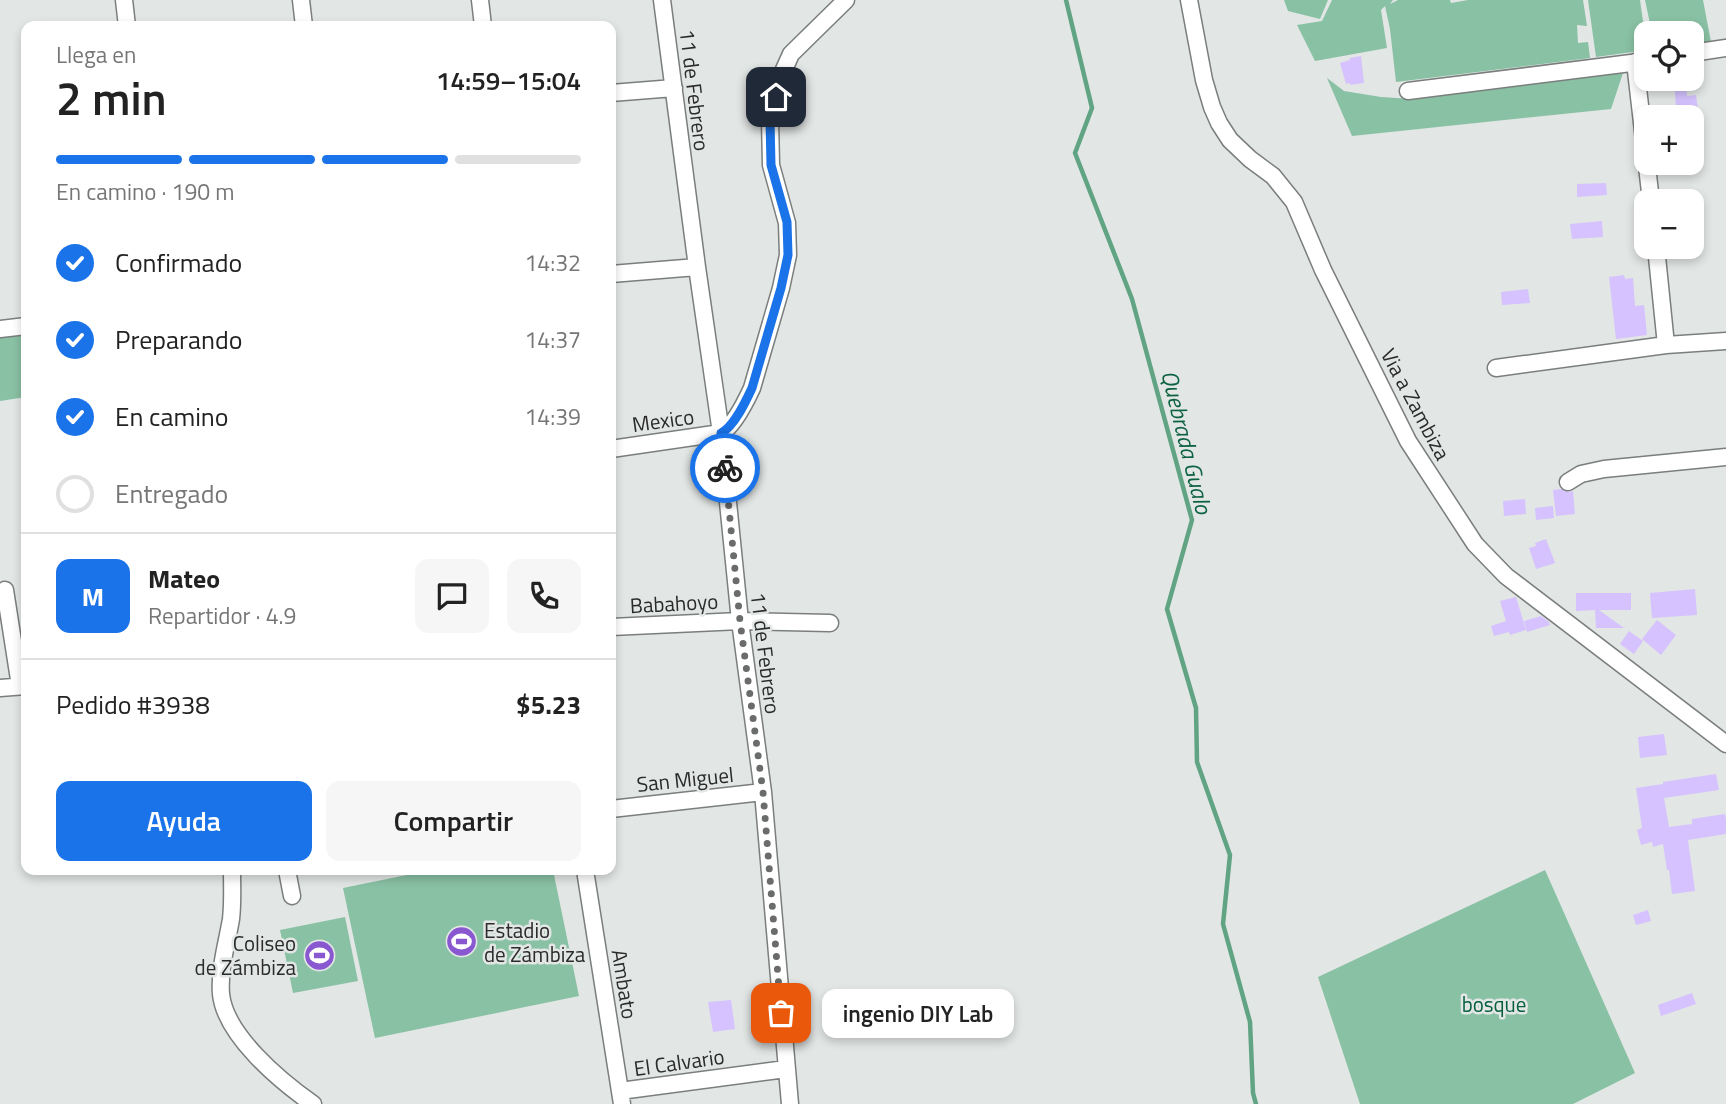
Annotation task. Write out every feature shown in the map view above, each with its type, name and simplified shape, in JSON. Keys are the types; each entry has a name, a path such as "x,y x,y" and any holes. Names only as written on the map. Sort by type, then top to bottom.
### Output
{"street":[{"path":"124,0 126,21"},
{"path":"301,0 303,21"},
{"path":"480,0 482,21"},
{"name":"11 de Febrero","path":"662,0 721,433 740,621 763,792 790,1104"},
{"path":"721,433 727,430 752,388 788,255 787,222 771,165 770,120 782,74 791,54 846,0"},
{"name":"Via a Zambiza","path":"1189,0 1204,80 1219,123 1230,140 1273,176 1294,202 1323,270 1408,442 1475,544 1506,576 1726,745"},
{"path":"1704,51 1726,48"},
{"path":"1408,92 1634,62"},
{"path":"616,93 674,88"},
{"path":"1643,91 1650,189"},
{"path":"1657,259 1667,345"},
{"path":"616,274 697,267"},
{"path":"0,328 21,326"},
{"path":"1496,368 1667,345 1726,341"},
{"name":"Mexico","path":"616,448 721,433"},
{"path":"1568,482 1581,474 1604,470 1726,457"},
{"path":"5,590 21,675"},
{"name":"Babahoyo","path":"616,627 740,621 830,623"},
{"path":"0,688 21,686"},
{"name":"San Miguel","path":"616,808 763,792"},
{"path":"232,875 231,916 222,972 221,993 224,1010 234,1029 250,1049 313,1104"},
{"path":"287,875 292,897"},
{"name":"Ambato","path":"586,875 621,1098"},
{"name":"El Calvario","path":"621,1098 786,1069"}],"green space":[{"path":"1284,0 1328,0 1320,19 1288,11"},
{"path":"1332,0 1393,0 1390,4 1398,0 1450,0 1451,3 1468,0 1583,0 1587,26 1577,25 1578,43 1588,42 1590,58 1396,82 1385,6 1381,10 1387,48 1315,61 1297,25 1322,21"},
{"path":"1588,0 1640,0 1643,21 1634,21 1634,52 1596,57"},
{"path":"1645,0 1703,0 1711,42 1704,43 1704,21 1649,21"},
{"path":"1624,70 1611,109 1352,136 1327,78 1344,91 1412,99"},
{"path":"21,334 21,398 0,401 0,336"},
{"name":"bosque","path":"1545,870 1635,1073 1573,1104 1360,1104 1318,977"},
{"name":"Estadio de Zámbiza","path":"407,875 554,875 579,996 375,1038 343,888"},
{"name":"Coliseo de Zámbiza","path":"345,917 358,981 293,993 280,930"}],"building":[{"path":"1361,56 1364,83 1346,84 1340,63"},
{"path":"1675,91 1687,91 1687,96 1696,95 1697,105 1676,105"},
{"path":"1606,183 1607,195 1577,197 1577,184"},
{"path":"1602,221 1603,237 1572,239 1570,224"},
{"path":"1624,275 1625,279 1633,278 1635,306 1644,305 1647,335 1616,339 1609,277"},
{"path":"1528,289 1530,303 1502,305 1501,292"},
{"path":"1553,490 1573,491 1575,514 1556,516"},
{"path":"1525,499 1526,514 1504,516 1503,501"},
{"path":"1553,506 1554,518 1536,520 1535,508"},
{"path":"1546,539 1555,563 1536,569 1529,548"},
{"path":"1695,589 1697,615 1652,618 1650,593"},
{"path":"1576,593 1631,593 1631,610 1599,610 1624,628 1596,628 1595,610 1576,611"},
{"path":"1516,597 1526,630 1494,636 1491,626 1506,621 1500,601"},
{"path":"1541,616 1550,625 1527,632 1524,621"},
{"path":"1657,620 1676,635 1661,655 1642,639"},
{"path":"1629,631 1643,641 1634,654 1620,644"},
{"path":"1664,734 1667,755 1640,758 1638,737"},
{"path":"1716,774 1719,790 1664,798 1669,827 1692,824 1692,819 1725,814 1726,820 1726,834 1688,840 1695,891 1672,894 1663,844 1653,847 1652,842 1641,845 1637,830 1642,828 1636,788"},
{"path":"1648,910 1651,921 1636,925 1633,915"},
{"path":"1692,993 1696,1004 1661,1016 1658,1005"},
{"path":"731,1000 735,1029 713,1032 708,1002"}],"waterway":[{"name":"Quebrada Gualo","path":"1066,0 1092,108 1075,153 1132,299 1192,520 1167,609 1196,708 1197,762 1230,855 1223,924 1250,1022 1253,1093 1256,1104"}],"way so far":[{"path":"725,468 740,621 763,792 781,1013"}],"place":[{"name":"Estadio de Zámbiza","path":"461,942"},
{"name":"Coliseo de Zámbiza","path":"319,955"},
{"name":"ingenio DIY Lab","path":"781,1013"}],"route":[{"path":"725,468 721,433 727,430 752,388 788,255 787,222 771,165 770,120 776,97"}]}
